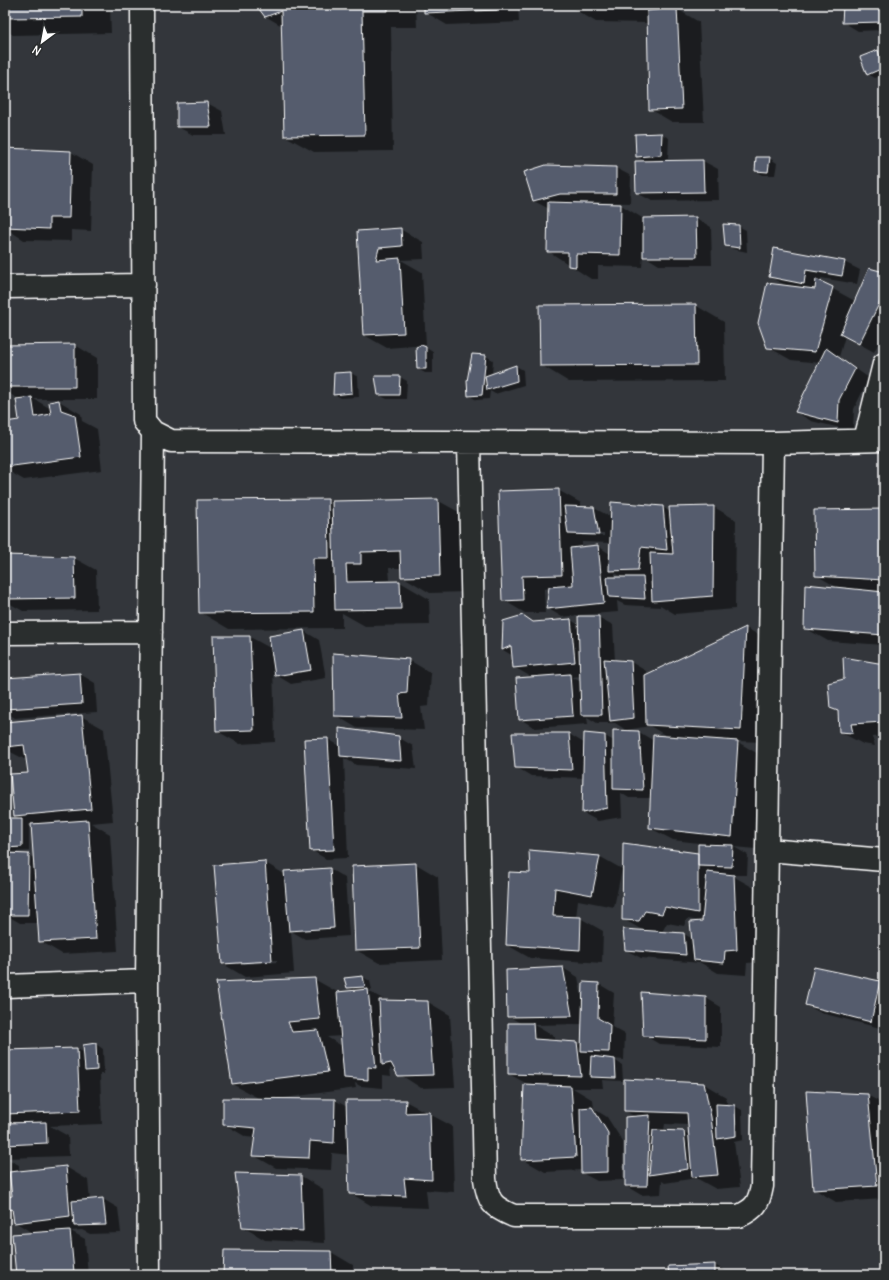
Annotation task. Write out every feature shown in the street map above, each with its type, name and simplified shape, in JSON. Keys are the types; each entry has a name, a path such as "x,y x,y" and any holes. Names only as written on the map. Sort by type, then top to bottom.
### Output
{"street":[{"path":"142,5 144,421 153,432 171,441 773,443 874,440 884,364"},
{"path":"5,287 144,285"},
{"path":"149,1275 147,981 153,432"},
{"path":"469,443 485,1179 488,1196 497,1209 514,1216 740,1216 751,1210 760,1198 762,1186 768,850 773,443"},
{"path":"5,633 151,632"},
{"path":"768,850 884,860"},
{"path":"5,986 147,981"}],"building":[{"path":"5,5 82,5 82,17 5,18"},
{"path":"256,5 388,5 388,11 362,11 365,135 284,136 281,11 265,17"},
{"path":"424,5 496,5 497,10 424,13"},
{"path":"638,5 638,7 566,6"},
{"path":"843,5 884,5 883,22 842,23"},
{"path":"677,8 682,109 649,110 647,11"},
{"path":"878,50 883,68 867,75 860,57"},
{"path":"207,102 211,127 177,127 177,103"},
{"path":"662,133 661,155 636,157 635,134"},
{"path":"5,148 71,151 69,218 49,218 49,229 5,227"},
{"path":"756,157 770,157 768,172 755,171"},
{"path":"703,160 704,192 636,193 635,161"},
{"path":"546,165 616,167 616,194 560,194 533,201 524,172"},
{"path":"548,202 621,204 620,255 576,254 576,267 568,266 568,252 547,252"},
{"path":"696,217 697,257 643,257 643,218"},
{"path":"723,224 739,225 740,248 725,246"},
{"path":"401,228 402,246 379,248 376,260 400,258 404,333 363,335 357,231"},
{"path":"774,248 845,261 842,276 806,270 804,284 769,277"},
{"path":"869,268 884,272 884,294 859,344 840,334"},
{"path":"816,279 833,287 815,352 767,348 758,323 767,283 815,289"},
{"path":"696,304 697,365 540,366 539,305"},
{"path":"75,344 75,387 5,387 5,345"},
{"path":"421,345 426,347 426,369 417,369 416,347"},
{"path":"826,348 855,369 839,400 838,423 795,412"},
{"path":"472,354 486,355 482,395 468,396 467,381"},
{"path":"516,365 517,381 487,390 485,376"},
{"path":"351,372 352,393 333,395 334,373"},
{"path":"375,376 400,376 399,395 378,395"},
{"path":"32,397 35,417 51,414 49,402 59,400 61,410 75,415 81,457 5,467 5,422 19,420 16,399"},
{"path":"559,489 562,575 522,576 523,600 502,601 498,491"},
{"path":"328,499 329,558 313,558 314,612 199,613 197,500"},
{"path":"438,499 440,576 401,577 400,551 361,552 361,564 346,564 347,582 400,581 401,609 335,610 332,501"},
{"path":"611,502 663,506 667,550 641,547 638,570 609,571"},
{"path":"564,506 594,507 599,535 568,534"},
{"path":"714,506 713,596 652,601 650,553 673,554 669,507"},
{"path":"884,509 884,580 815,576 814,510"},
{"path":"598,545 604,603 546,609 549,587 573,585 570,548"},
{"path":"5,555 74,557 75,598 5,599"},
{"path":"607,577 643,577 645,599 609,597"},
{"path":"805,584 884,592 884,635 804,629"},
{"path":"523,615 533,622 571,619 575,662 513,668 511,646 502,650 503,621"},
{"path":"578,616 599,616 602,715 581,715"},
{"path":"746,627 741,730 646,725 645,675"},
{"path":"304,630 311,670 275,676 269,636"},
{"path":"213,636 250,636 254,730 216,731"},
{"path":"333,653 409,659 407,693 399,694 402,718 334,716"},
{"path":"843,657 884,664 884,722 851,724 853,733 839,732 838,711 830,708 828,683 844,679"},
{"path":"604,659 631,661 634,718 610,721"},
{"path":"80,673 82,704 5,709 5,678"},
{"path":"570,674 573,716 519,720 516,678"},
{"path":"82,715 91,809 14,816 10,774 28,773 24,745 5,747 5,722"},
{"path":"339,728 399,736 401,761 340,756"},
{"path":"613,730 639,731 643,790 613,789"},
{"path":"512,733 569,733 572,770 515,768"},
{"path":"584,733 605,735 607,808 582,813"},
{"path":"653,735 738,741 732,837 649,828"},
{"path":"328,738 334,850 310,851 304,739"},
{"path":"5,818 22,818 22,847 5,848"},
{"path":"88,820 96,939 39,942 31,824"},
{"path":"623,843 698,853 698,913 665,907 662,914 645,911 639,921 622,920"},
{"path":"698,844 733,845 732,867 698,866"},
{"path":"529,850 600,856 592,895 555,888 553,916 581,917 580,950 506,945 509,872 530,873"},
{"path":"5,853 29,854 28,915 5,915"},
{"path":"265,861 272,961 222,964 214,865"},
{"path":"416,863 420,948 355,950 352,866"},
{"path":"330,868 334,928 289,931 284,871"},
{"path":"707,872 734,875 737,950 725,951 724,963 694,960 690,922 702,921"},
{"path":"623,929 684,933 686,955 625,950"},
{"path":"563,967 572,1016 507,1017 506,970"},
{"path":"814,967 880,981 871,1022 805,1005"},
{"path":"363,976 365,987 347,988 344,978"},
{"path":"315,978 320,1019 288,1022 292,1032 318,1030 328,1072 232,1084 216,982"},
{"path":"583,982 599,983 598,1018 610,1025 609,1052 581,1051"},
{"path":"368,989 376,1068 368,1067 368,1080 344,1078 337,992"},
{"path":"641,992 706,997 706,1039 643,1036"},
{"path":"379,1000 428,1001 433,1075 398,1076 391,1063 382,1065"},
{"path":"508,1023 533,1023 534,1039 577,1042 581,1076 508,1074"},
{"path":"96,1043 97,1070 85,1071 83,1045"},
{"path":"77,1048 80,1111 5,1114 5,1050"},
{"path":"591,1056 615,1059 616,1078 590,1077"},
{"path":"624,1079 704,1083 711,1117 718,1175 692,1177 687,1113 624,1111"},
{"path":"524,1084 571,1086 576,1157 521,1160"},
{"path":"806,1091 868,1094 877,1186 813,1190"},
{"path":"223,1098 335,1099 334,1143 310,1141 309,1158 252,1156 256,1128 223,1125"},
{"path":"346,1100 406,1100 405,1113 430,1112 432,1180 404,1178 406,1196 349,1194"},
{"path":"716,1104 735,1105 736,1136 717,1139"},
{"path":"592,1107 608,1133 608,1172 581,1173 580,1108"},
{"path":"650,1115 647,1186 625,1186 625,1117"},
{"path":"46,1122 47,1143 5,1145 5,1123"},
{"path":"653,1130 684,1131 688,1169 649,1175"},
{"path":"66,1166 70,1216 14,1223 12,1209 7,1210 6,1197 12,1196 9,1172"},
{"path":"235,1173 301,1175 303,1231 242,1227"},
{"path":"103,1198 106,1225 74,1226 72,1201"},
{"path":"70,1230 74,1272 16,1275 12,1234"},
{"path":"224,1250 331,1251 332,1275 223,1275"},
{"path":"715,1264 715,1275 669,1275 668,1266"},
{"path":"746,1272 773,1275 746,1275"}]}
